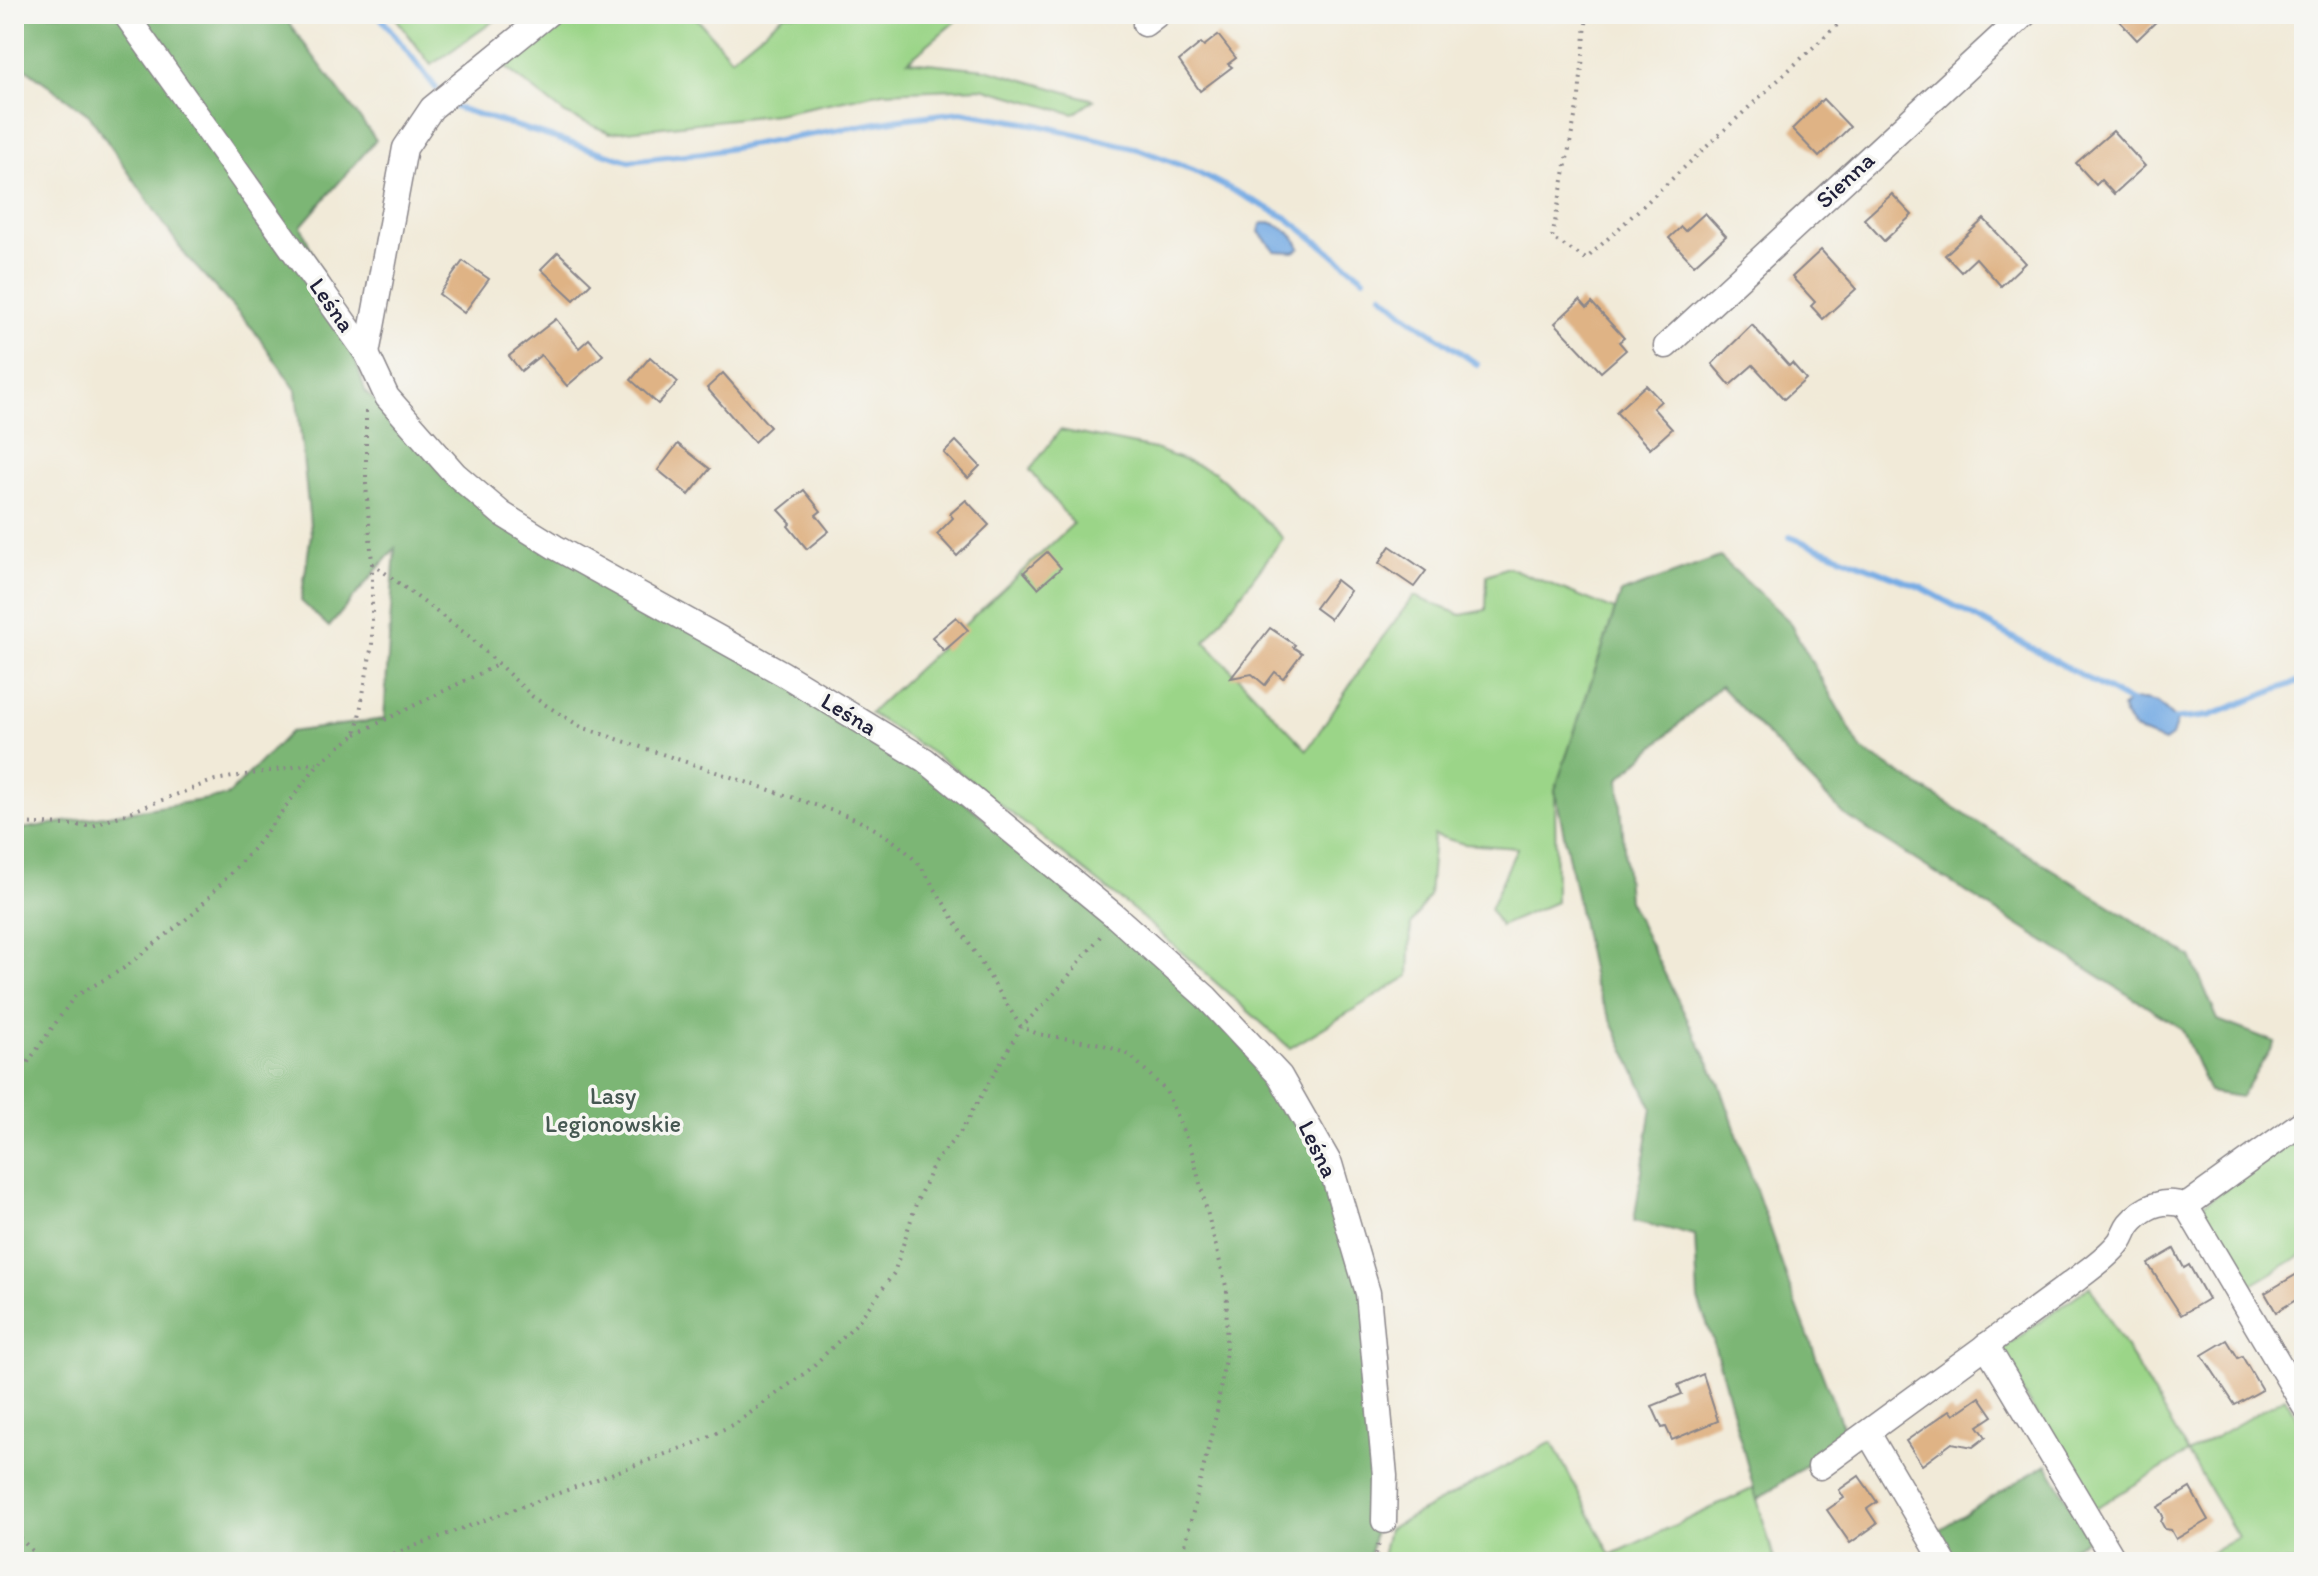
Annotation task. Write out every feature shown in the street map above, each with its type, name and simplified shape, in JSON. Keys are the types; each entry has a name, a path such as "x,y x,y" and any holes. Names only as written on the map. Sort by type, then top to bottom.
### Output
{"street":[{"name":"Leśna","path":"125,14 367,354 387,397 455,474 502,514 555,547 782,673 925,760 1115,916 1206,997 1280,1076 1330,1164 1368,1293 1385,1476 1384,1521"},
{"path":"367,354 405,148 432,108 548,14"},
{"name":"Sienna","path":"1666,346 2025,14"},
{"path":"2186,1206 2304,1121"},
{"path":"1820,1467 2103,1258 2143,1211 2158,1203 2173,1201 2186,1206 2304,1406"},
{"path":"1986,1345 2115,1562"},
{"path":"1868,1433 1944,1562"}],"path":[{"path":"1587,14 1579,96 1552,238 1586,259 1849,14"},
{"path":"356,734 372,644 372,563 366,484 367,397"},
{"path":"372,563 470,637 533,697 581,727 848,816 877,829 906,848 922,868 1021,1027 1038,1034 1101,1044 1130,1055 1166,1091 1192,1152 1227,1290 1226,1351 1217,1411 1181,1562"},
{"path":"14,1082 74,997 124,968 194,913 254,848 319,763 356,734 498,664"},
{"path":"14,823 93,826 215,780 319,763"},
{"path":"371,1562 698,1442 738,1422 809,1370 857,1323 894,1273 917,1201 934,1163 961,1131 1021,1027 1078,966 1115,916"},
{"path":"14,1532 43,1562"}],"green space":[{"name":"Lasy Legionowskie","path":"14,14 282,14 376,140 301,226 347,333 366,393 496,501 936,778 1203,1001 1276,1084 1324,1163 1367,1305 1378,1519 1368,1562 14,1562 14,830 227,796 290,732 384,719 395,548 329,627 301,601 311,534 296,390 253,329 186,256 89,115 14,60"},
{"path":"393,14 504,14 431,65"},
{"path":"576,14 693,14 731,58 785,14 964,14 908,61 986,69 1094,100 1074,114 982,88 883,92 776,114 610,133 565,114 505,67"},
{"path":"1060,430 1155,449 1215,472 1283,538 1205,642 1307,750 1376,646 1414,596 1461,615 1486,610 1487,575 1508,567 1615,610 1555,790 1556,902 1500,926 1490,909 1517,848 1464,844 1434,835 1429,896 1411,925 1409,976 1290,1048 1136,912 953,767 870,713 1073,524 1030,470"},
{"path":"1720,557 1788,620 1861,749 2191,957 2218,1020 2275,1042 2241,1097 2209,1092 2182,1029 1843,814 1720,686 1619,779 1628,900 1720,1085 1790,1288 1846,1436 1757,1500 1712,1337 1698,1300 1695,1235 1634,1221 1652,1108 1594,984 1555,790 1621,593"},
{"path":"2304,1133 2304,1254 2245,1289 2197,1209"},
{"path":"2090,1286 2188,1453 2092,1510 2001,1356 2002,1349"},
{"path":"2285,1397 2304,1430 2304,1562 2195,1562 2238,1537 2188,1453"},
{"path":"1552,1442 1611,1555 1754,1488 1775,1562 1381,1562 1388,1529"},
{"path":"2047,1464 2089,1538 2049,1562 1953,1562 1935,1532"}],"water":[{"path":"1269,222 1288,231 1300,248 1294,252 1275,251 1259,232 1261,224"},
{"path":"2129,701 2158,703 2177,721 2172,736 2164,742 2137,731 2124,716 2122,708"}],"building":[{"path":"2113,14 2164,14 2137,40"},
{"path":"1218,35 1236,58 1228,64 1232,67 1200,91 1179,61 1201,43 1204,46"},
{"path":"1823,99 1850,127 1819,157 1792,129"},
{"path":"2113,131 2145,166 2114,194 2101,180 2096,185 2076,163"},
{"path":"1892,194 1912,215 1884,241 1864,219"},
{"path":"1705,213 1726,236 1694,265 1669,238 1681,227 1685,231"},
{"path":"1984,219 2025,263 2001,286 1976,258 1961,272 1945,255"},
{"path":"1821,250 1856,289 1823,319 1811,306 1815,302 1792,277"},
{"path":"558,252 591,283 574,300 541,269"},
{"path":"463,261 489,279 464,313 439,294"},
{"path":"1580,300 1587,308 1592,303 1624,338 1619,342 1626,350 1601,372 1555,323"},
{"path":"556,319 579,348 589,339 603,355 567,386 541,355 521,371 509,356"},
{"path":"1752,325 1789,366 1792,363 1806,379 1784,399 1753,365 1730,385 1712,364"},
{"path":"650,357 678,382 658,404 631,380"},
{"path":"723,373 770,427 754,442 707,388"},
{"path":"1646,385 1661,401 1653,408 1672,429 1650,449 1616,412"},
{"path":"956,441 980,466 968,478 944,453"},
{"path":"678,444 710,469 689,495 658,470"},
{"path":"804,490 821,511 816,515 829,531 807,549 779,510"},
{"path":"966,500 989,525 957,556 937,534 953,518 950,514"},
{"path":"1390,546 1426,571 1414,587 1379,563"},
{"path":"1047,552 1061,568 1038,588 1024,572"},
{"path":"1336,580 1350,591 1330,619 1315,608"},
{"path":"956,617 968,630 944,651 932,637"},
{"path":"1270,628 1302,653 1283,678 1275,672 1265,685 1252,674 1231,678"},
{"path":"2174,1249 2184,1268 2189,1265 2208,1299 2181,1315 2148,1264"},
{"path":"2304,1270 2304,1295 2276,1312 2265,1293"},
{"path":"2227,1340 2238,1358 2242,1356 2262,1390 2235,1405 2202,1355"},
{"path":"1703,1374 1718,1421 1672,1440 1666,1427 1662,1428 1652,1406 1682,1394 1678,1385"},
{"path":"1980,1397 1993,1416 1978,1426 1986,1437 1973,1447 1952,1443 1922,1465 1906,1441 1950,1410 1954,1415"},
{"path":"1859,1476 1877,1502 1867,1509 1877,1524 1850,1543 1827,1510 1844,1498 1839,1490"},
{"path":"2190,1488 2208,1520 2176,1539 2161,1522 2163,1516 2158,1507"}],"waterway":[{"path":"378,14 436,88"},
{"path":"454,107 629,161 703,153 900,119 961,112 1038,125 1138,149 1193,170 1287,218 1364,278"},
{"path":"1382,294 1406,315 1477,364"},
{"path":"1790,537 1920,587 2136,705"},
{"path":"2171,720 2209,716 2304,679"}]}
